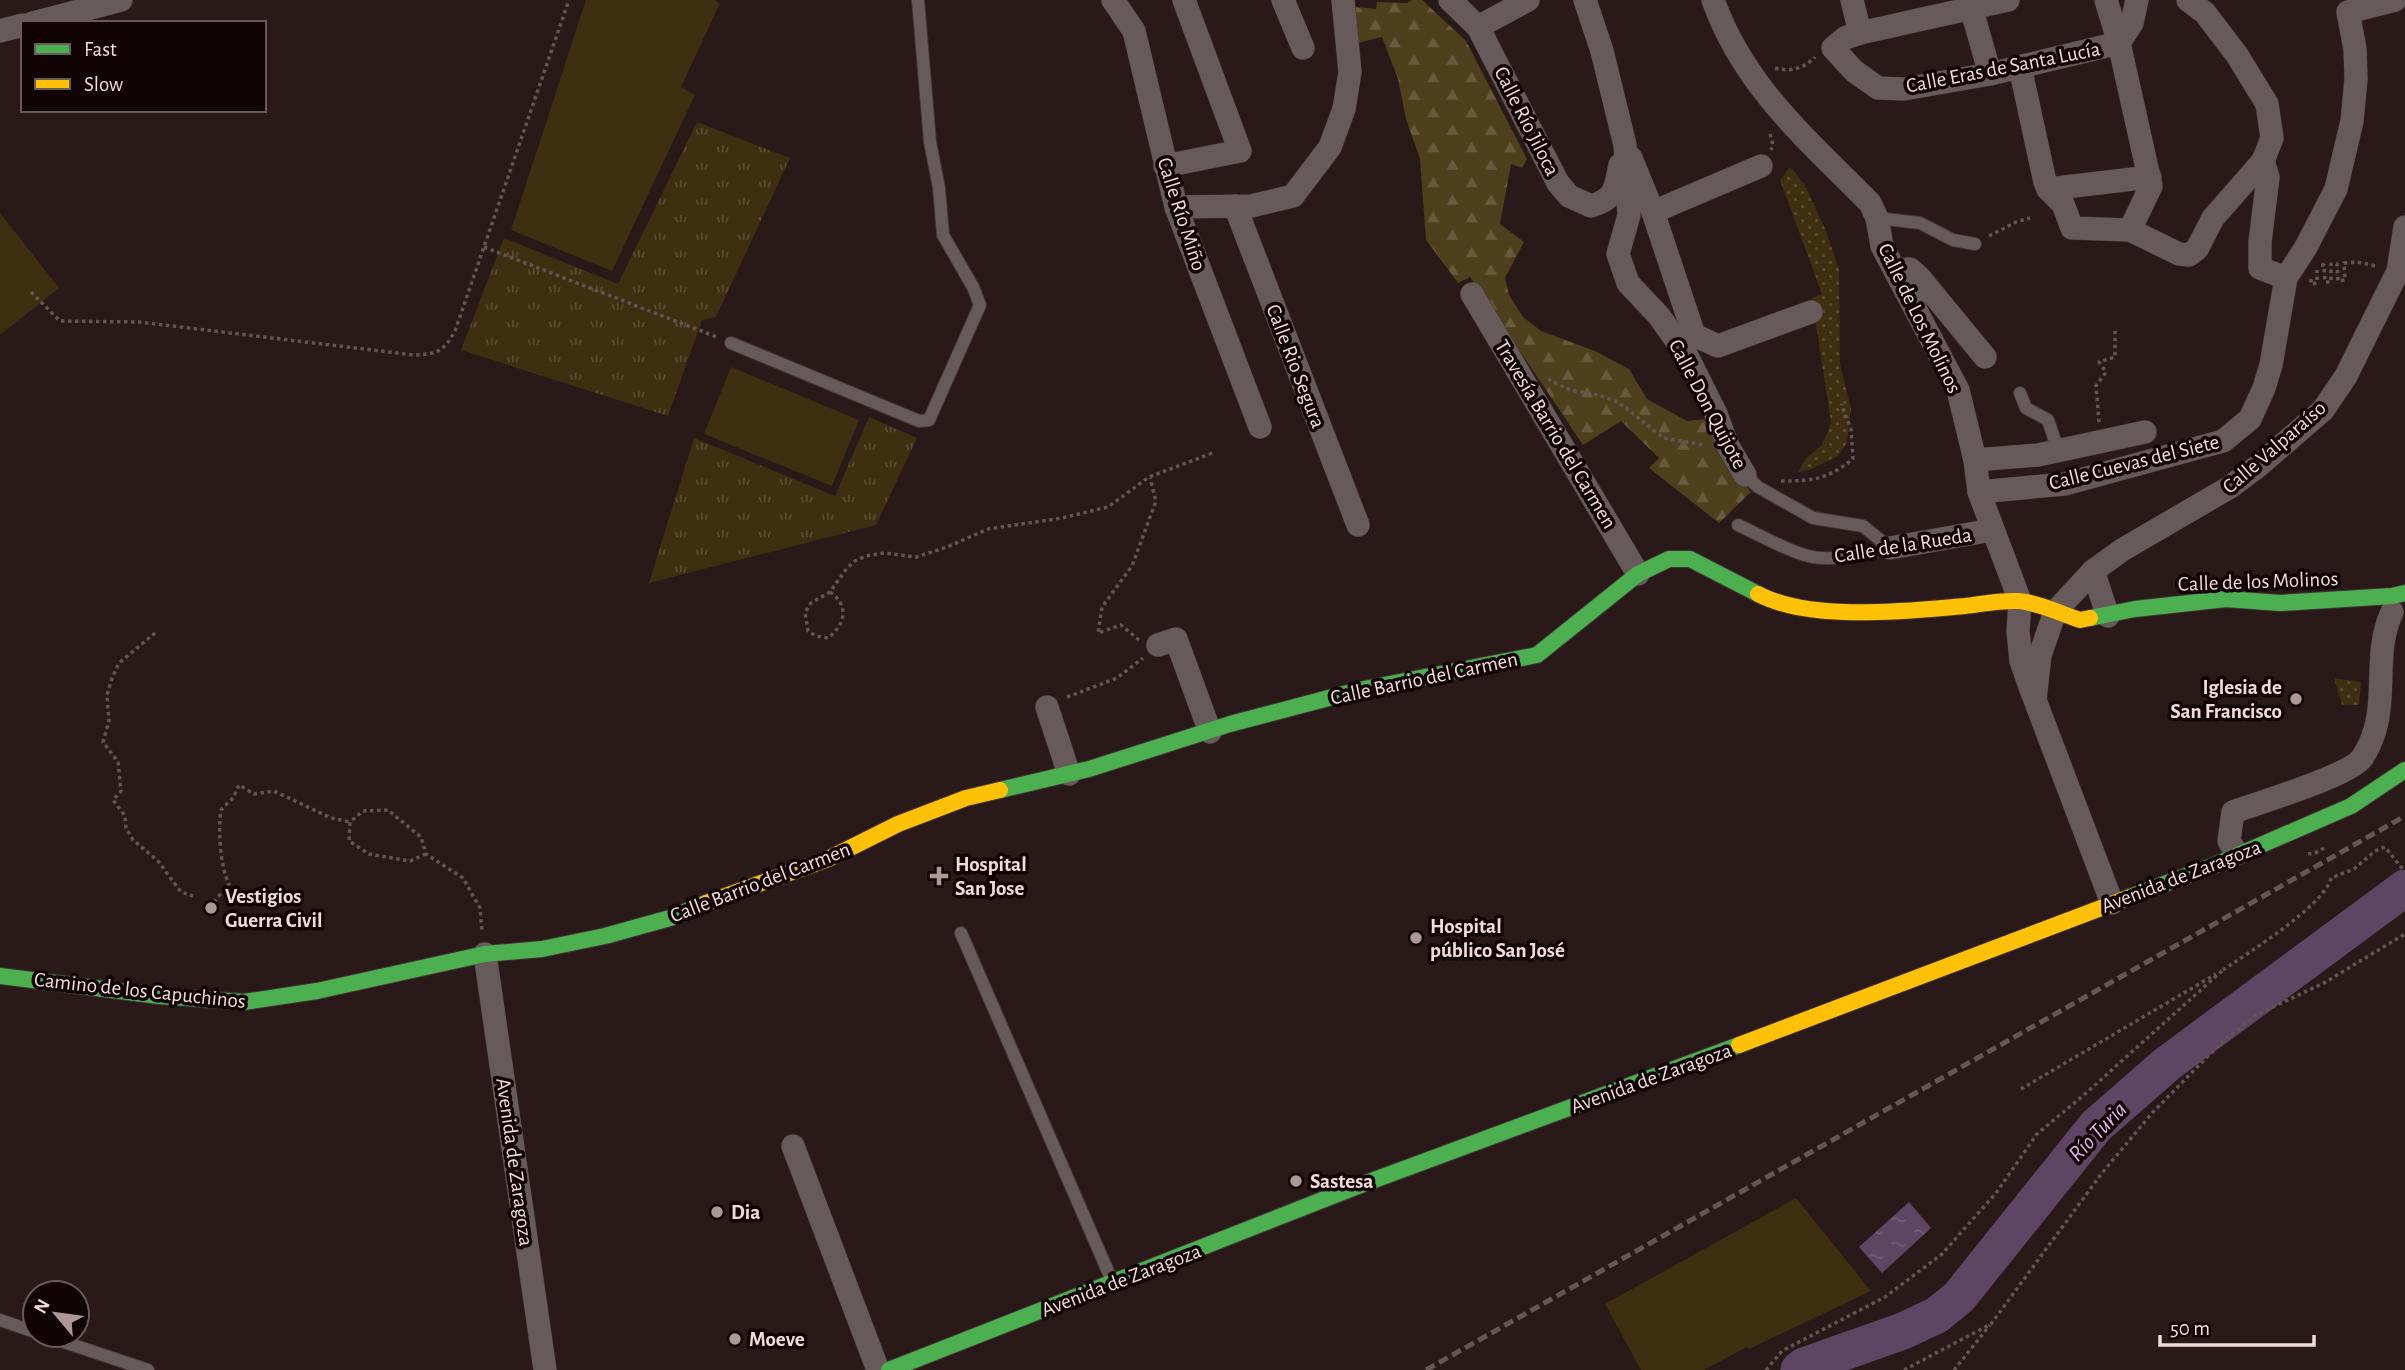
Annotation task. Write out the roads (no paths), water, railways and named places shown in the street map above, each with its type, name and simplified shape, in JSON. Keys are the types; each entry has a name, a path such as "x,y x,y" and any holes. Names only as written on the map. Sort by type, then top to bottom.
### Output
{"street":[{"path":"41,21 121,0"},
{"name":"Calle Río Miño","path":"1113,0 1133,31 1176,207 1260,427"},
{"path":"1165,166 1240,150 1184,0"},
{"path":"1283,0 1303,48"},
{"path":"1176,207 1251,206 1293,196 1330,147 1344,109 1350,72 1342,0"},
{"name":"Calle Río Jiloca","path":"1450,0 1478,27 1558,183 1569,196 1591,206 1605,202 1614,192 1625,145"},
{"path":"1478,27 1528,0"},
{"name":"Calle Don Quijote","path":"1585,0 1602,51 1625,145 1653,212 1694,335 1718,346 1811,312"},
{"name":"Calle de Los Molinos","path":"1713,0 1718,16 1747,70 1768,98 1870,203 1877,218 1882,246 1958,390 1975,460 1979,492 2020,601"},
{"path":"1852,0 1846,39 1970,4 2008,0"},
{"path":"2106,0 2119,43 2151,186 2130,230"},
{"path":"2119,43 2132,23 2137,0"},
{"path":"2020,67 2048,189 2063,204 2072,228 2130,230 2179,254 2189,255 2197,249 2213,218 2263,161 2272,138 2267,104 2237,55 2205,13 2188,0"},
{"path":"2263,161 2268,177 2260,242 2260,268 2286,278 2306,247 2336,189 2352,121 2356,79 2355,50 2348,12 2369,4 2395,0"},
{"path":"1970,4 1990,74"},
{"path":"0,31 21,26"},
{"name":"Calle Eras de Santa Lucía","path":"1846,39 1854,71 1878,88 1904,89 1990,74 2119,43"},
{"name":"Calle Don Quijote","path":"1625,145 1629,215 1618,254 1628,283 1659,316 1686,354 1716,414 1728,446 1745,475"},
{"path":"1653,212 1761,166"},
{"path":"2048,189 2150,177"},
{"name":"Calle Rio Segura","path":"1235,206 1358,525"},
{"name":"Calle Valparaíso","path":"2035,700 2040,654 2054,612 2093,571 2122,550 2230,487 2258,467 2323,410 2346,376 2401,272 2405,227"},
{"path":"1895,270 1910,269 1920,278 1984,356"},
{"name":"Calle Cuevas del Siete","path":"1979,492 2065,484 2222,441 2234,434 2250,419 2272,365 2286,278"},
{"name":"Travesía Barrio del Carmen","path":"1472,294 1639,574"},
{"path":"1975,460 2038,455 2145,432"},
{"name":"Calle de la Rueda","path":"1890,548 1992,530"},
{"name":"Calle Barrio del Carmen","path":"485,954 542,949 605,936 670,918 735,891 828,859 931,810 966,798 1069,774 1230,724 1359,690 1537,655 1639,574 1669,559 1690,559 1773,603 1807,609 1915,610 2020,601"},
{"path":"2093,571 2108,616"},
{"name":"Calle de los Molinos","path":"2020,601 2080,620 2135,609 2226,599 2384,605 2405,593"},
{"name":"Calle Valparaíso","path":"2020,601 2018,631 2021,662 2112,903"},
{"path":"2237,854 2229,841 2233,812 2327,779 2361,760 2379,723 2384,605"},
{"path":"1158,645 1176,639 1210,732"},
{"path":"1047,707 1069,774"},
{"name":"Avenida de Zaragoza","path":"889,1370 1358,1186 2215,865 2351,806 2405,770"},
{"name":"Avenida de Zaragoza","path":"485,954 545,1370"},
{"name":"Camino de los Capuchinos","path":"0,976 159,996 244,1002 317,991 485,954"},
{"path":"793,1146 878,1370"}],"lane":[{"path":"731,343 919,421 929,420 980,305 943,235 939,188 930,142 918,0"},
{"path":"1877,218 1920,223 1952,240 1975,244"},
{"path":"2020,393 2026,408 2048,420 2058,450"},
{"name":"Calle Don Quijote","path":"1745,475 1758,487 1813,518 1863,526 1890,548"},
{"name":"Calle de la Rueda","path":"1738,525 1807,556 1825,558 1890,548"},
{"path":"961,933 1113,1283"},
{"path":"0,1320 21,1327"},
{"path":"85,1349 148,1370"}],"water":[{"path":"1909,1202 1931,1228 1882,1273 1859,1247"}],"waterway":[{"name":"Río Turia","path":"1799,1370 1903,1331 1937,1315 1959,1297 2096,1126 2167,1064 2405,888"}],"railway":[{"path":"1426,1370 2405,816"}],"place":[{"name":"Iglesia de San Francisco","path":"2296,699"},
{"name":"Hospital San Jose","path":"939,876"},
{"name":"Vestigios Guerra Civil","path":"211,908"},
{"name":"Hospital público San José","path":"1416,938"},
{"name":"Sastesa","path":"1296,1181"},
{"name":"Dia","path":"717,1212"},
{"name":"Moeve","path":"735,1339"}]}
